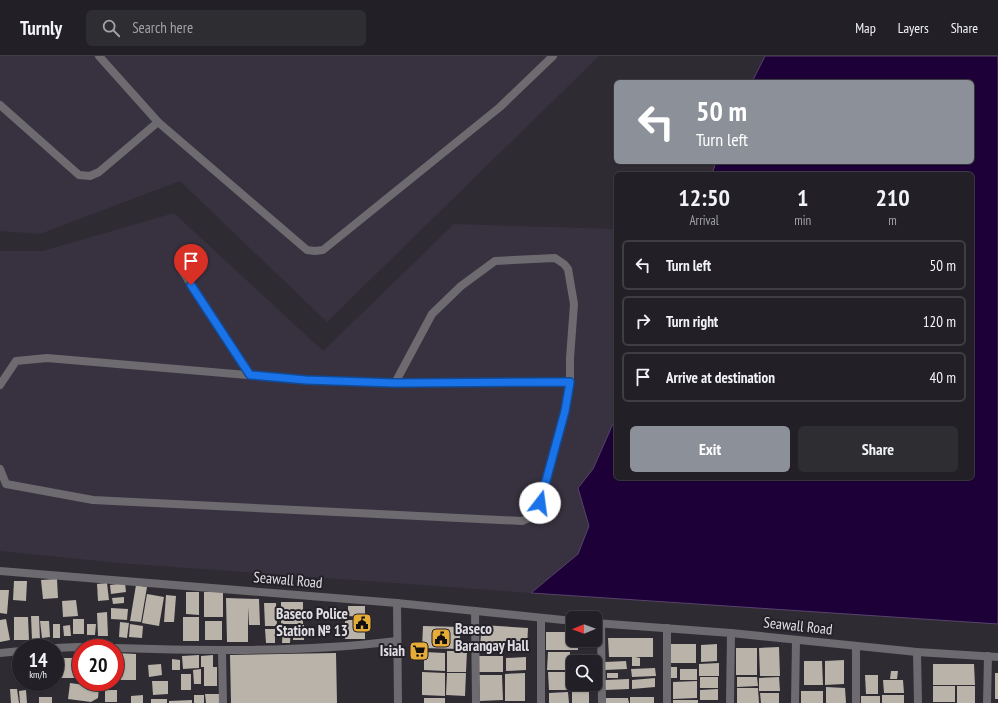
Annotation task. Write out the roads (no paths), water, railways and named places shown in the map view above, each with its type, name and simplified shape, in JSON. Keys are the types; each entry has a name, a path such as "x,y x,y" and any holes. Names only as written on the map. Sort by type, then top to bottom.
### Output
{"street":[{"path":"99,56 158,122 307,250 315,251 323,250 494,112 549,57"},
{"path":"0,105 79,176 90,176 99,172 158,122"},
{"path":"0,469 3,484 93,500 522,521 534,516 540,503 565,411 570,382 570,358 574,304 568,269 564,264 555,258 495,261 460,286 432,314 395,383"},
{"path":"183,272 250,375"},
{"path":"0,385 16,362 47,358 306,380 395,383 570,382"},
{"name":"Seawall Road","path":"0,571 397,603 566,620"},
{"path":"397,603 398,703"},
{"path":"475,611 476,703"},
{"path":"541,618 541,703"},
{"name":"Seawall Road","path":"602,623 731,633 917,652 998,657"},
{"path":"667,628 667,703"},
{"path":"730,703 731,633"},
{"path":"795,703 796,640"},
{"path":"64,648 222,651 353,646 397,641"},
{"path":"856,646 856,703"},
{"path":"599,647 602,703"},
{"path":"222,651 223,703"},
{"path":"0,653 12,652"},
{"path":"917,652 918,703"},
{"path":"987,703 988,656"}],"place":[{"name":"Baseco Police Station № 13","path":"362,623"},
{"name":"Baseco Barangay Hall","path":"441,638"},
{"name":"Isiah","path":"419,651"}]}
